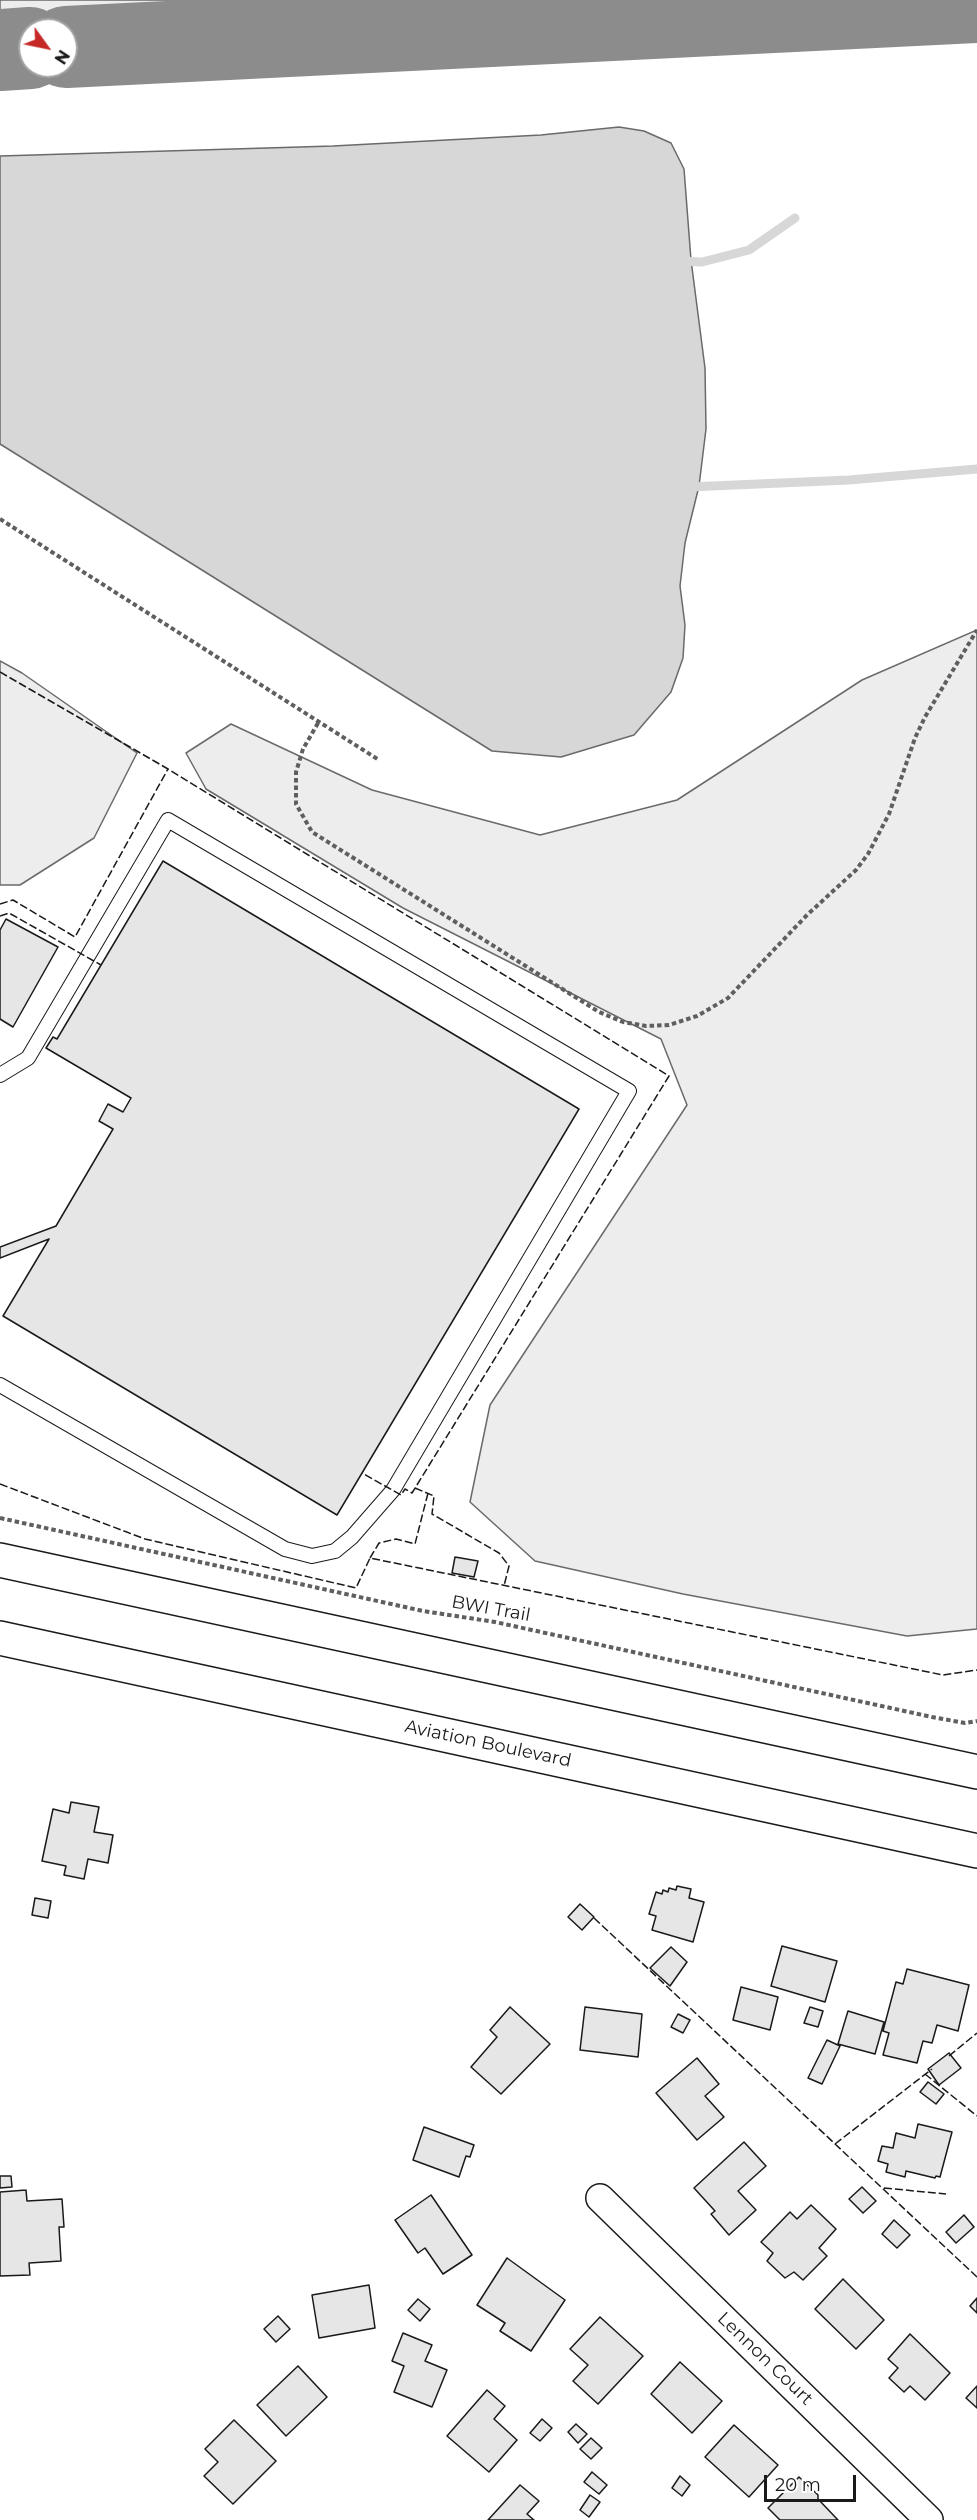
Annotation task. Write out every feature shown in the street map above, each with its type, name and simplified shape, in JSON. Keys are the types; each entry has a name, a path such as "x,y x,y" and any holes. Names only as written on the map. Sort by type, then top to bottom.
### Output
{"main road":[{"path":"0,1560 977,1772"},
{"name":"Aviation Boulevard","path":"0,1638 977,1851"}],"street":[{"name":"Lennon Court","path":"600,2198 929,2520"}],"lane":[{"path":"0,1075 28,1058 168,820 629,1091 393,1490 352,1537 335,1551 312,1556 285,1549 0,1385"}],"path":[{"path":"0,519 211,651 318,723 380,760"},
{"path":"318,723 303,749 296,772 296,804 312,832 599,1012 623,1022 646,1026 669,1025 697,1016 728,998 807,915 855,870 868,854 890,814 915,738 925,717 977,630"},
{"name":"BWI Trail","path":"0,1518 423,1611 495,1622 920,1715 965,1723 977,1721"}],"shaded area":[{"path":"0,0 331,0 0,16"},
{"path":"619,127 644,131 671,143 684,169 691,260 705,368 706,429 699,486 685,543 680,586 685,625 683,658 671,692 634,735 561,757 492,751 0,444 0,156 333,146 541,135"},
{"path":"977,630 977,1629 907,1636 683,1594 535,1561 470,1502 490,1405 687,1105 661,1039 403,908 206,789 186,753 231,724 372,790 540,835 677,800 862,680"},
{"path":"0,661 22,673 137,753 94,838 20,885 0,885"}],"building":[{"path":"163,861 579,1109 337,1515 3,1316 49,1239 0,1258 0,1247 56,1226 113,1129 99,1121 108,1104 123,1112 131,1098 46,1048 53,1037 57,1039"},
{"path":"6,919 58,947 13,1027 0,1019 0,930"},
{"path":"455,1557 478,1561 474,1577 452,1573"},
{"path":"71,1802 99,1807 94,1832 113,1835 108,1863 88,1859 84,1879 64,1875 66,1866 42,1861 53,1809 69,1813"},
{"path":"677,1886 691,1889 689,1898 704,1902 693,1942 652,1930 656,1916 649,1914 656,1892 662,1894 663,1890 668,1892 669,1888 676,1890"},
{"path":"35,1898 51,1901 48,1918 32,1915"},
{"path":"580,1904 594,1917 582,1930 568,1917"},
{"path":"782,1946 837,1961 825,2002 771,1986"},
{"path":"671,1947 687,1962 670,1986 650,1968"},
{"path":"907,1969 969,1985 958,2031 937,2025 932,2043 923,2041 917,2063 883,2055 889,2033 883,2031 896,1982 903,1984"},
{"path":"741,1987 778,1997 770,2030 733,2020"},
{"path":"510,2007 550,2044 501,2094 471,2067 497,2037 490,2030"},
{"path":"585,2007 642,2014 638,2057 580,2050"},
{"path":"810,2007 823,2011 818,2027 804,2023"},
{"path":"848,2011 884,2022 875,2054 838,2044"},
{"path":"678,2014 690,2020 683,2033 671,2027"},
{"path":"827,2040 840,2046 822,2084 808,2078"},
{"path":"949,2053 961,2068 939,2085 928,2069"},
{"path":"697,2058 719,2084 705,2096 724,2117 697,2140 656,2093"},
{"path":"928,2082 944,2094 936,2104 920,2092"},
{"path":"918,2124 952,2132 940,2177 935,2178 906,2171 905,2177 886,2172 888,2164 878,2161 882,2146 893,2148 896,2133 915,2138"},
{"path":"424,2127 474,2145 470,2157 466,2156 459,2177 413,2160"},
{"path":"744,2142 766,2166 738,2191 756,2210 729,2235 711,2214 715,2211 694,2188"},
{"path":"0,2176 11,2176 12,2187 0,2188"},
{"path":"862,2187 876,2201 863,2213 849,2199"},
{"path":"26,2190 27,2201 62,2199 64,2227 59,2227 61,2261 29,2263 30,2275 0,2276 0,2192"},
{"path":"431,2195 472,2255 443,2274 425,2248 418,2253 395,2220"},
{"path":"811,2205 836,2229 819,2248 827,2256 803,2280 794,2272 785,2278 767,2261 773,2253 761,2242 790,2212 797,2219"},
{"path":"964,2215 974,2227 956,2243 946,2232"},
{"path":"894,2220 910,2235 897,2248 882,2234"},
{"path":"507,2258 565,2300 531,2351 500,2331 505,2323 477,2305"},
{"path":"843,2279 884,2320 856,2349 815,2309"},
{"path":"369,2285 375,2328 319,2338 312,2295"},
{"path":"977,2298 977,2313 970,2306"},
{"path":"418,2299 430,2309 420,2321 408,2310"},
{"path":"278,2316 290,2329 276,2342 264,2329"},
{"path":"600,2317 643,2356 598,2404 573,2381 588,2365 570,2349"},
{"path":"403,2333 432,2345 425,2361 447,2370 432,2407 394,2392 404,2366 392,2361"},
{"path":"910,2334 950,2373 925,2400 910,2386 904,2392 889,2378 898,2368 888,2359"},
{"path":"680,2362 722,2401 692,2433 651,2394"},
{"path":"298,2366 327,2397 286,2436 257,2405"},
{"path":"977,2386 977,2408 966,2398"},
{"path":"487,2390 505,2406 494,2419 517,2440 489,2472 447,2436"},
{"path":"542,2419 552,2428 540,2441 530,2433"},
{"path":"234,2420 276,2461 233,2504 204,2476 218,2462 205,2449"},
{"path":"576,2424 587,2434 578,2443 568,2432"},
{"path":"734,2425 778,2465 749,2497 705,2457"},
{"path":"591,2438 602,2448 591,2459 580,2449"},
{"path":"592,2472 607,2485 599,2494 584,2482"},
{"path":"680,2476 690,2485 682,2496 672,2488"},
{"path":"799,2477 818,2495 818,2499 838,2520 780,2520 768,2508"},
{"path":"520,2485 539,2501 527,2514 534,2520 488,2520"},
{"path":"590,2495 600,2502 589,2517 580,2510"}],"waterway":[{"path":"679,261 702,262 749,250 795,218"},
{"path":"689,487 849,480 977,469"}],"taxiway":[{"path":"78,46 977,2"},
{"path":"0,50 18,49"}],"fence":[{"path":"0,672 168,769 669,1076 412,1493 405,1489 401,1495 362,1473"},
{"path":"0,904 13,900 75,937 168,769"},
{"path":"0,916 9,913 101,965"},
{"path":"0,1484 145,1539 356,1588 370,1558 943,1675 977,1670"},
{"path":"415,1488 434,1496 432,1514 499,1553 509,1566 504,1586"},
{"path":"370,1558 379,1543 396,1539 415,1544 428,1493"},
{"path":"594,1918 977,2277"},
{"path":"949,2056 977,2033"},
{"path":"835,2144 932,2069"},
{"path":"925,2074 977,2116"},
{"path":"884,2188 946,2194"}]}
